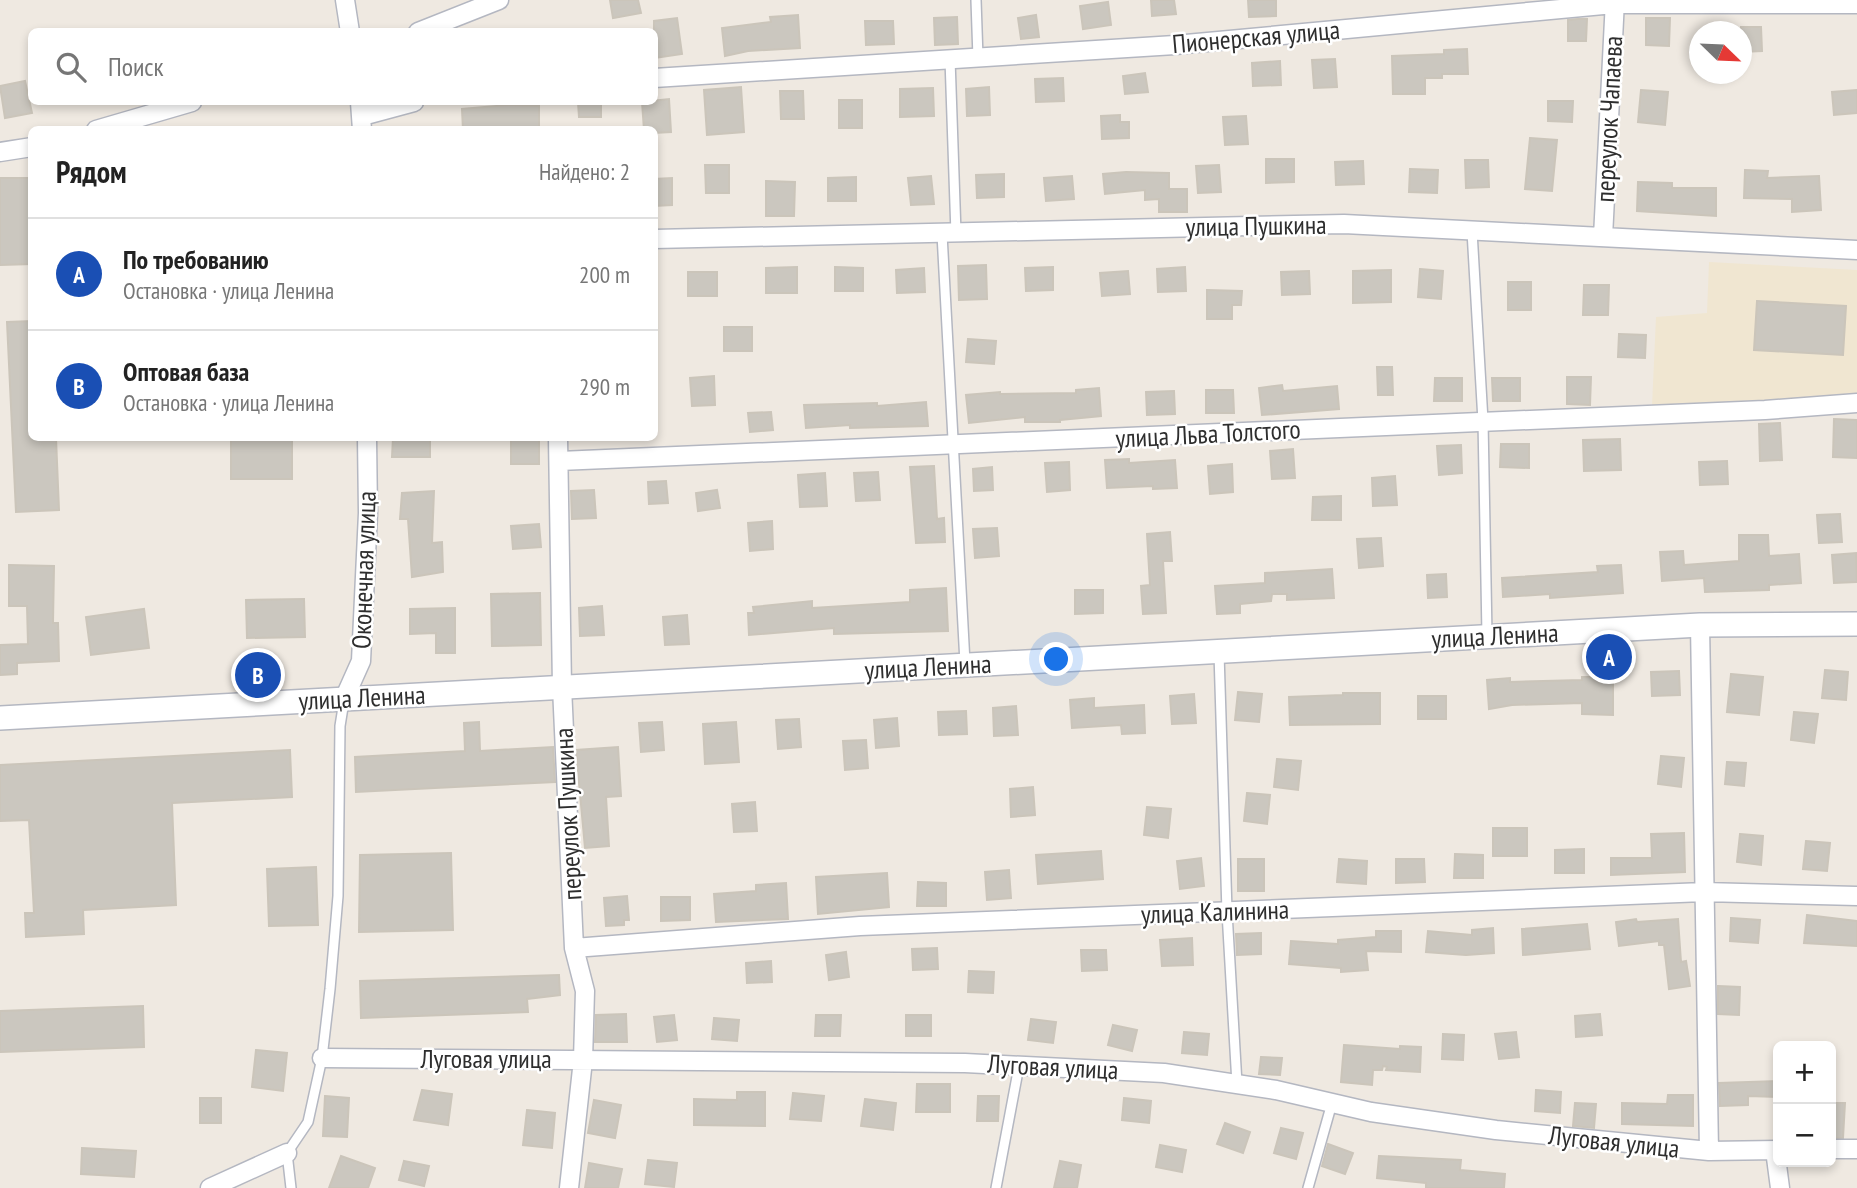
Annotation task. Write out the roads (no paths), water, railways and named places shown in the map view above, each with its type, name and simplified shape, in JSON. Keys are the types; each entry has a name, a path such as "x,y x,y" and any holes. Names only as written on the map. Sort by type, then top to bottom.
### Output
{"street":[{"path":"345,0 349,28"},
{"path":"426,28 475,4 499,0"},
{"name":"Пионерская улица","path":"658,78 1175,45 1614,2 1857,4"},
{"name":"переулок Чапаева","path":"1603,237 1614,2"},
{"path":"110,126 182,105"},
{"path":"361,116 403,105"},
{"path":"0,152 28,148"},
{"name":"улица Пушкина","path":"658,239 1344,224 1857,250"},
{"name":"улица Льва Толстого","path":"559,460 1765,410 1857,403"},
{"name":"Оконечная улица","path":"344,699 361,661 368,513 367,441"},
{"name":"переулок Пушкина","path":"558,441 562,687 575,948 585,991 583,1060 569,1188"},
{"name":"улица Ленина","path":"0,718 1700,625 1857,624"},
{"path":"1700,625 1709,1151"},
{"name":"улица Калинина","path":"575,948 860,926 1704,892 1857,896"},
{"name":"Луговая улица","path":"322,1058 1019,1066 1164,1073 1237,1083 1371,1112 1496,1130 1709,1151 1773,1150"},
{"path":"1836,1149 1857,1149"},
{"path":"210,1188 287,1153"},
{"path":"1778,1167 1780,1188"}],"lane":[{"path":"976,0 978,58"},
{"path":"950,60 949,234 954,445 965,665"},
{"path":"1472,231 1483,421 1487,636"},
{"path":"1219,651 1227,912 1237,1083"},
{"path":"291,1188 287,1153 308,1122 322,1058 338,896 340,726 344,699"},
{"path":"996,1188 1019,1066"},
{"path":"1307,1188 1332,1103"}],"place":[{"name":"По требованию","path":"1609,657"},
{"name":"Оптовая база","path":"258,675"}]}
